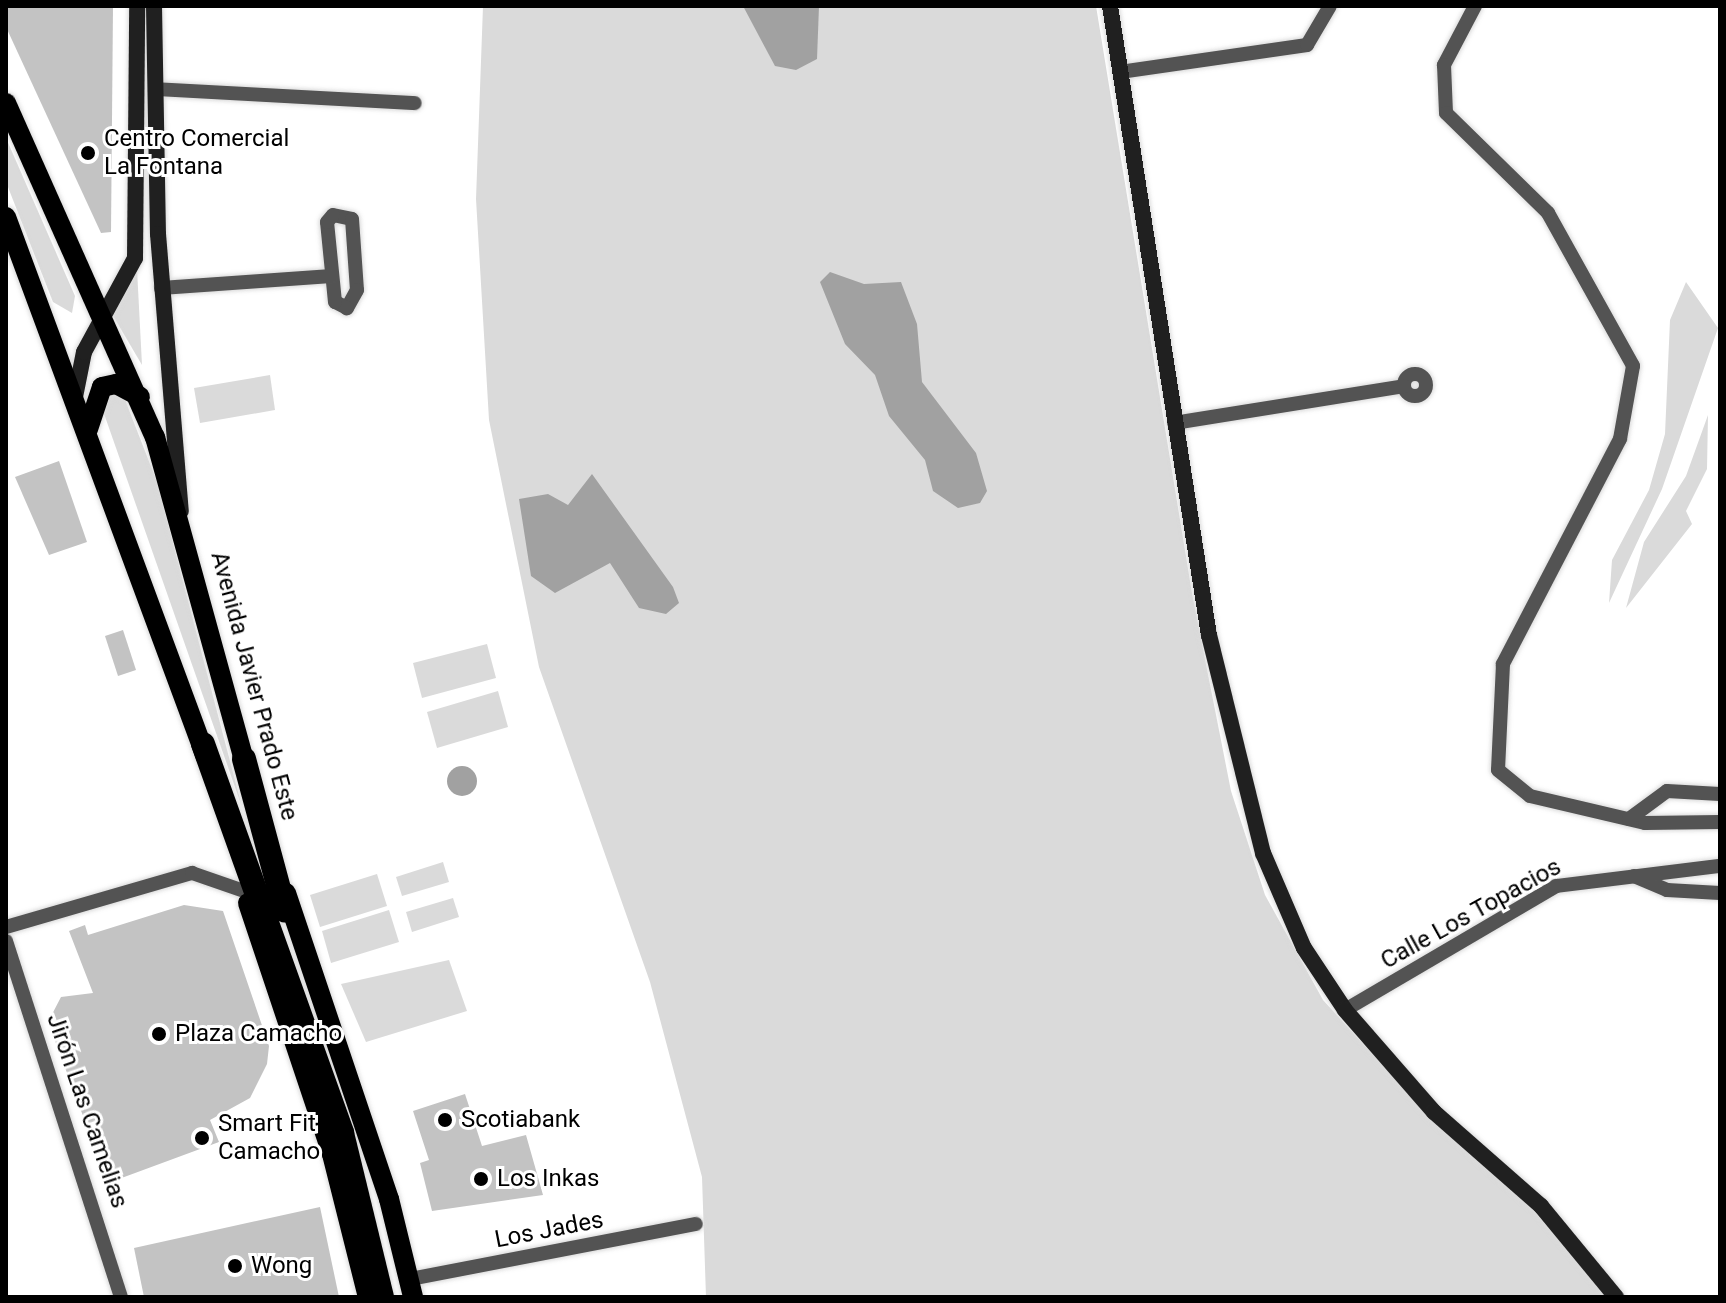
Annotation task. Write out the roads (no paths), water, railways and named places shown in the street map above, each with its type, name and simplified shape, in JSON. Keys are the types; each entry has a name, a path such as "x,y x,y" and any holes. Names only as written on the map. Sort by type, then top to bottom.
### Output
{"highway":[{"path":"203,744 250,859 368,1200 407,1291"},
{"path":"244,759 368,1200 382,1297"}],"main road":[{"name":"Avenida Javier Prado Este","path":"6,103 140,397 182,516 244,759 407,1291"},
{"path":"6,217 88,429 203,744 244,891 336,1167 368,1297"},
{"path":"88,429 102,387 116,384 140,397"}],"street":[{"path":"75,397 84,352 135,258 137,6"},
{"path":"154,6 161,288 182,516"},
{"path":"1110,6 1209,635 1263,853 1304,948 1345,1010 1434,1112 1541,1206 1616,1297"},
{"path":"1120,72 1307,45 1330,6"},
{"path":"1475,6 1444,65 1446,113 1548,213 1633,366 1620,439 1503,664 1498,770 1530,796 1629,819 1720,822"},
{"path":"155,89 415,103"},
{"path":"348,215 357,290 351,307 335,302 332,276 327,222 348,215"},
{"path":"161,288 332,276"},
{"path":"1174,423 1404,386"},
{"path":"1629,819 1667,791 1713,794 1720,783"},
{"name":"Calle Los Topacios","path":"1345,1010 1556,886 1720,866"},
{"path":"6,927 192,873 244,891"},
{"path":"1634,875 1667,890 1720,893"},
{"name":"Jirón Las Camelias","path":"6,941 121,1297"},
{"name":"Los Jades","path":"407,1291 696,1224"}],"place":[{"name":"Centro Comercial La Fontana","path":"88,153"},
{"name":"Plaza Camacho","path":"159,1034"},
{"name":"Scotiabank","path":"445,1120"},
{"name":"Smart Fit Camacho","path":"202,1138"},
{"name":"Los Inkas","path":"481,1179"},
{"name":"Wong","path":"235,1266"}]}
